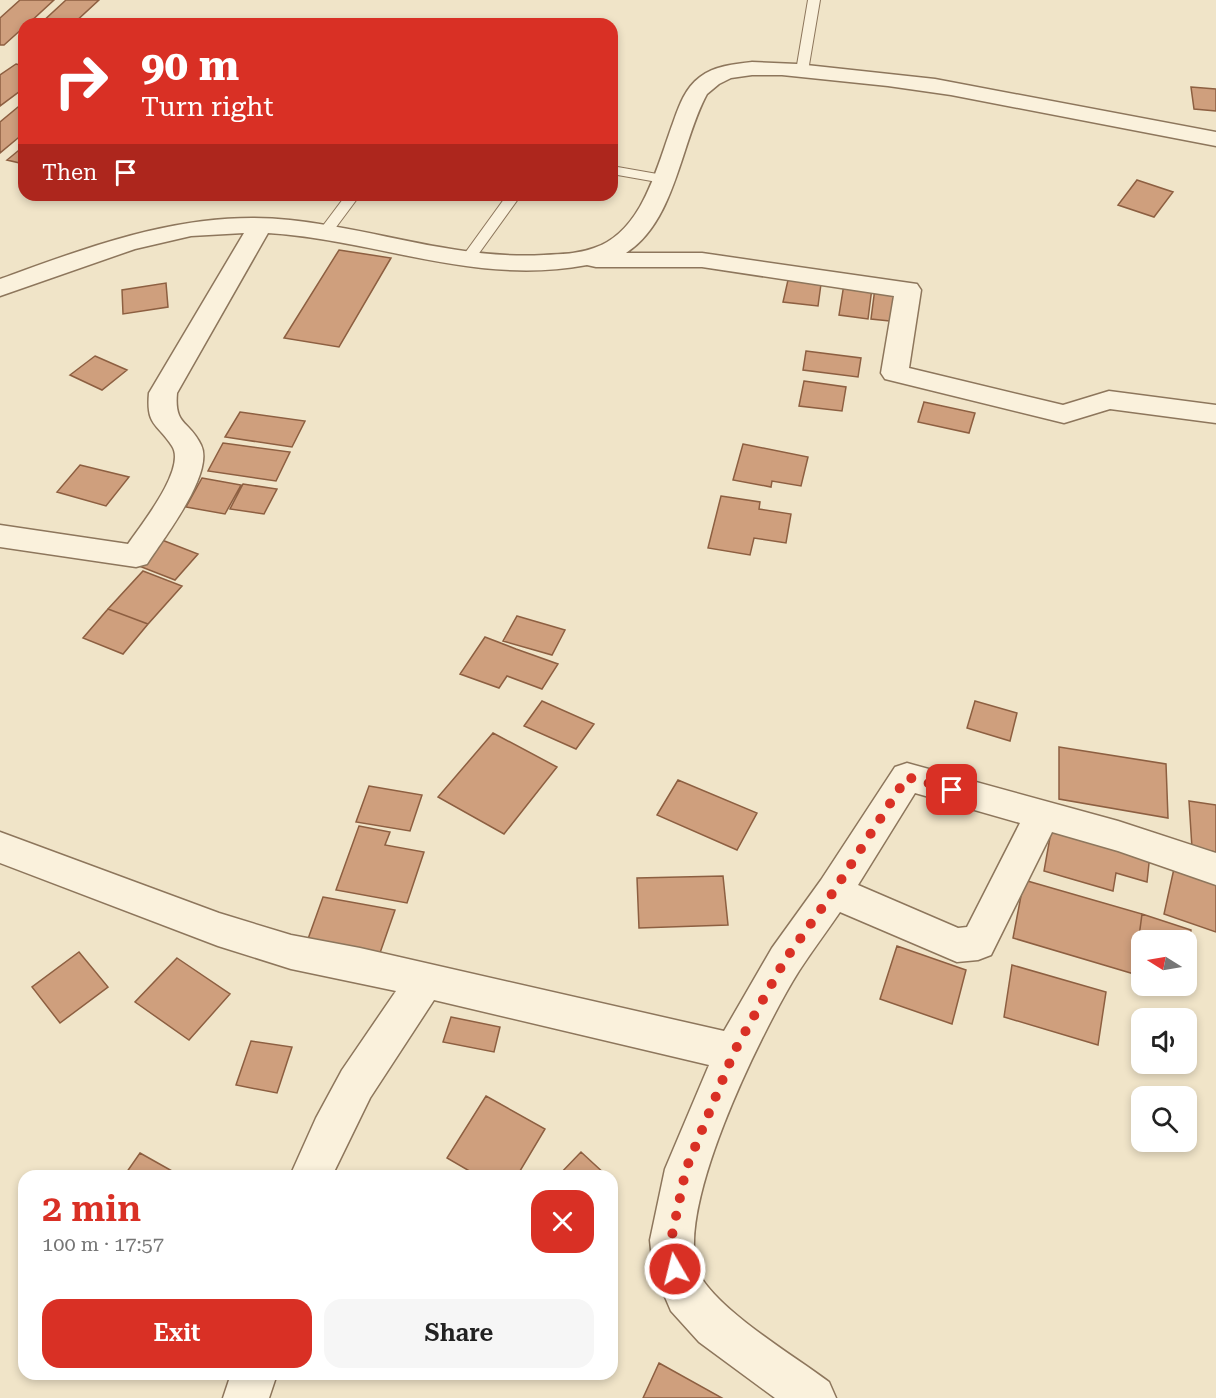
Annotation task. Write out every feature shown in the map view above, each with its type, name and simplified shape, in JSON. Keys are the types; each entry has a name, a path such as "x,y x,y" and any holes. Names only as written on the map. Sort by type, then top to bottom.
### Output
{"street":[{"path":"576,260 606,252 629,239 643,218 663,179 692,102 700,89 711,79 726,73 769,68 949,87 1143,128 1216,139"},
{"path":"0,288 116,245 182,228 260,225 326,231 467,260 516,263 576,260 702,260 908,290 895,373 1064,414 1109,400 1216,414"},
{"path":"0,536 136,556 170,503 190,466 189,450 164,419 161,405 164,393 241,262 260,225"},
{"path":"813,1398 716,1326 687,1295 675,1269 671,1240 686,1169 734,1052 785,960 834,891 907,777 1118,836 1216,869"},
{"path":"834,891 957,945 978,943 1042,816"},
{"path":"0,847 218,928 291,952 425,980 734,1052"},
{"path":"314,1170 330,1132 356,1084 425,980"},
{"path":"246,1398 252,1380"}],"lane":[{"path":"802,71 814,0"},
{"path":"618,171 663,179"},
{"path":"326,231 348,201"},
{"path":"467,260 510,201"}],"building":[{"path":"20,0 54,0 34,18 18,18 18,32 4,45 0,45 0,18"},
{"path":"66,0 99,0 80,18 46,18"},
{"path":"18,64 18,92 0,106 0,75"},
{"path":"1191,87 1216,89 1216,111 1194,109"},
{"path":"18,107 18,138 0,153 0,122"},
{"path":"18,151 18,163 7,160"},
{"path":"1137,180 1173,192 1154,217 1118,205"},
{"path":"339,250 391,258 339,347 284,338"},
{"path":"788,280 821,284 818,306 783,302"},
{"path":"166,283 168,307 123,314 122,290"},
{"path":"844,284 872,288 868,319 839,315"},
{"path":"875,288 902,291 899,322 871,319"},
{"path":"806,351 861,358 858,377 803,370"},
{"path":"95,356 127,370 102,390 70,375"},
{"path":"804,381 846,387 842,411 799,406"},
{"path":"924,402 975,413 969,433 918,422"},
{"path":"240,412 305,421 292,447 225,437"},
{"path":"223,443 290,452 276,481 208,471"},
{"path":"743,444 808,457 801,486 772,481 771,487 733,480"},
{"path":"80,465 129,477 106,506 57,492"},
{"path":"202,478 241,485 225,514 186,507"},
{"path":"243,484 277,489 264,514 230,509"},
{"path":"721,496 760,502 759,509 791,514 786,543 754,538 750,555 708,548"},
{"path":"162,540 198,554 175,580 139,566"},
{"path":"143,571 182,586 148,624 108,609"},
{"path":"108,609 148,624 123,654 83,638"},
{"path":"517,616 565,630 552,655 503,641"},
{"path":"485,637 558,664 542,689 507,676 499,688 460,674"},
{"path":"542,701 594,724 576,749 524,726"},
{"path":"975,701 1017,713 1010,741 967,728"},
{"path":"493,733 557,767 504,834 438,797"},
{"path":"1059,747 1166,764 1168,818 1059,799"},
{"path":"678,780 757,813 737,850 657,815"},
{"path":"369,786 422,795 410,831 356,822"},
{"path":"1189,801 1216,805 1216,852 1192,848"},
{"path":"359,826 390,832 385,845 424,852 407,903 336,890"},
{"path":"1052,826 1150,854 1147,882 1116,873 1113,891 1044,871"},
{"path":"1175,864 1216,878 1216,932 1164,914"},
{"path":"723,876 728,925 639,928 637,878"},
{"path":"1024,880 1142,914 1140,930 1131,930 1131,973 1013,938"},
{"path":"323,897 395,910 380,953 308,939"},
{"path":"1142,914 1191,930 1140,930"},
{"path":"897,946 966,970 952,1024 880,999"},
{"path":"79,952 108,987 60,1023 32,987"},
{"path":"177,958 230,994 189,1040 135,1002"},
{"path":"1012,965 1106,992 1098,1045 1004,1017"},
{"path":"451,1017 500,1027 494,1052 443,1042"},
{"path":"251,1041 292,1047 277,1093 236,1085"},
{"path":"486,1096 545,1129 521,1170 468,1170 447,1158"},
{"path":"581,1152 600,1170 564,1170"},
{"path":"140,1153 170,1170 128,1170"},
{"path":"659,1363 722,1398 643,1398"}],"route":[{"path":"675,1269 671,1240 686,1169 734,1052 785,960 834,891 907,777 952,790"}]}
